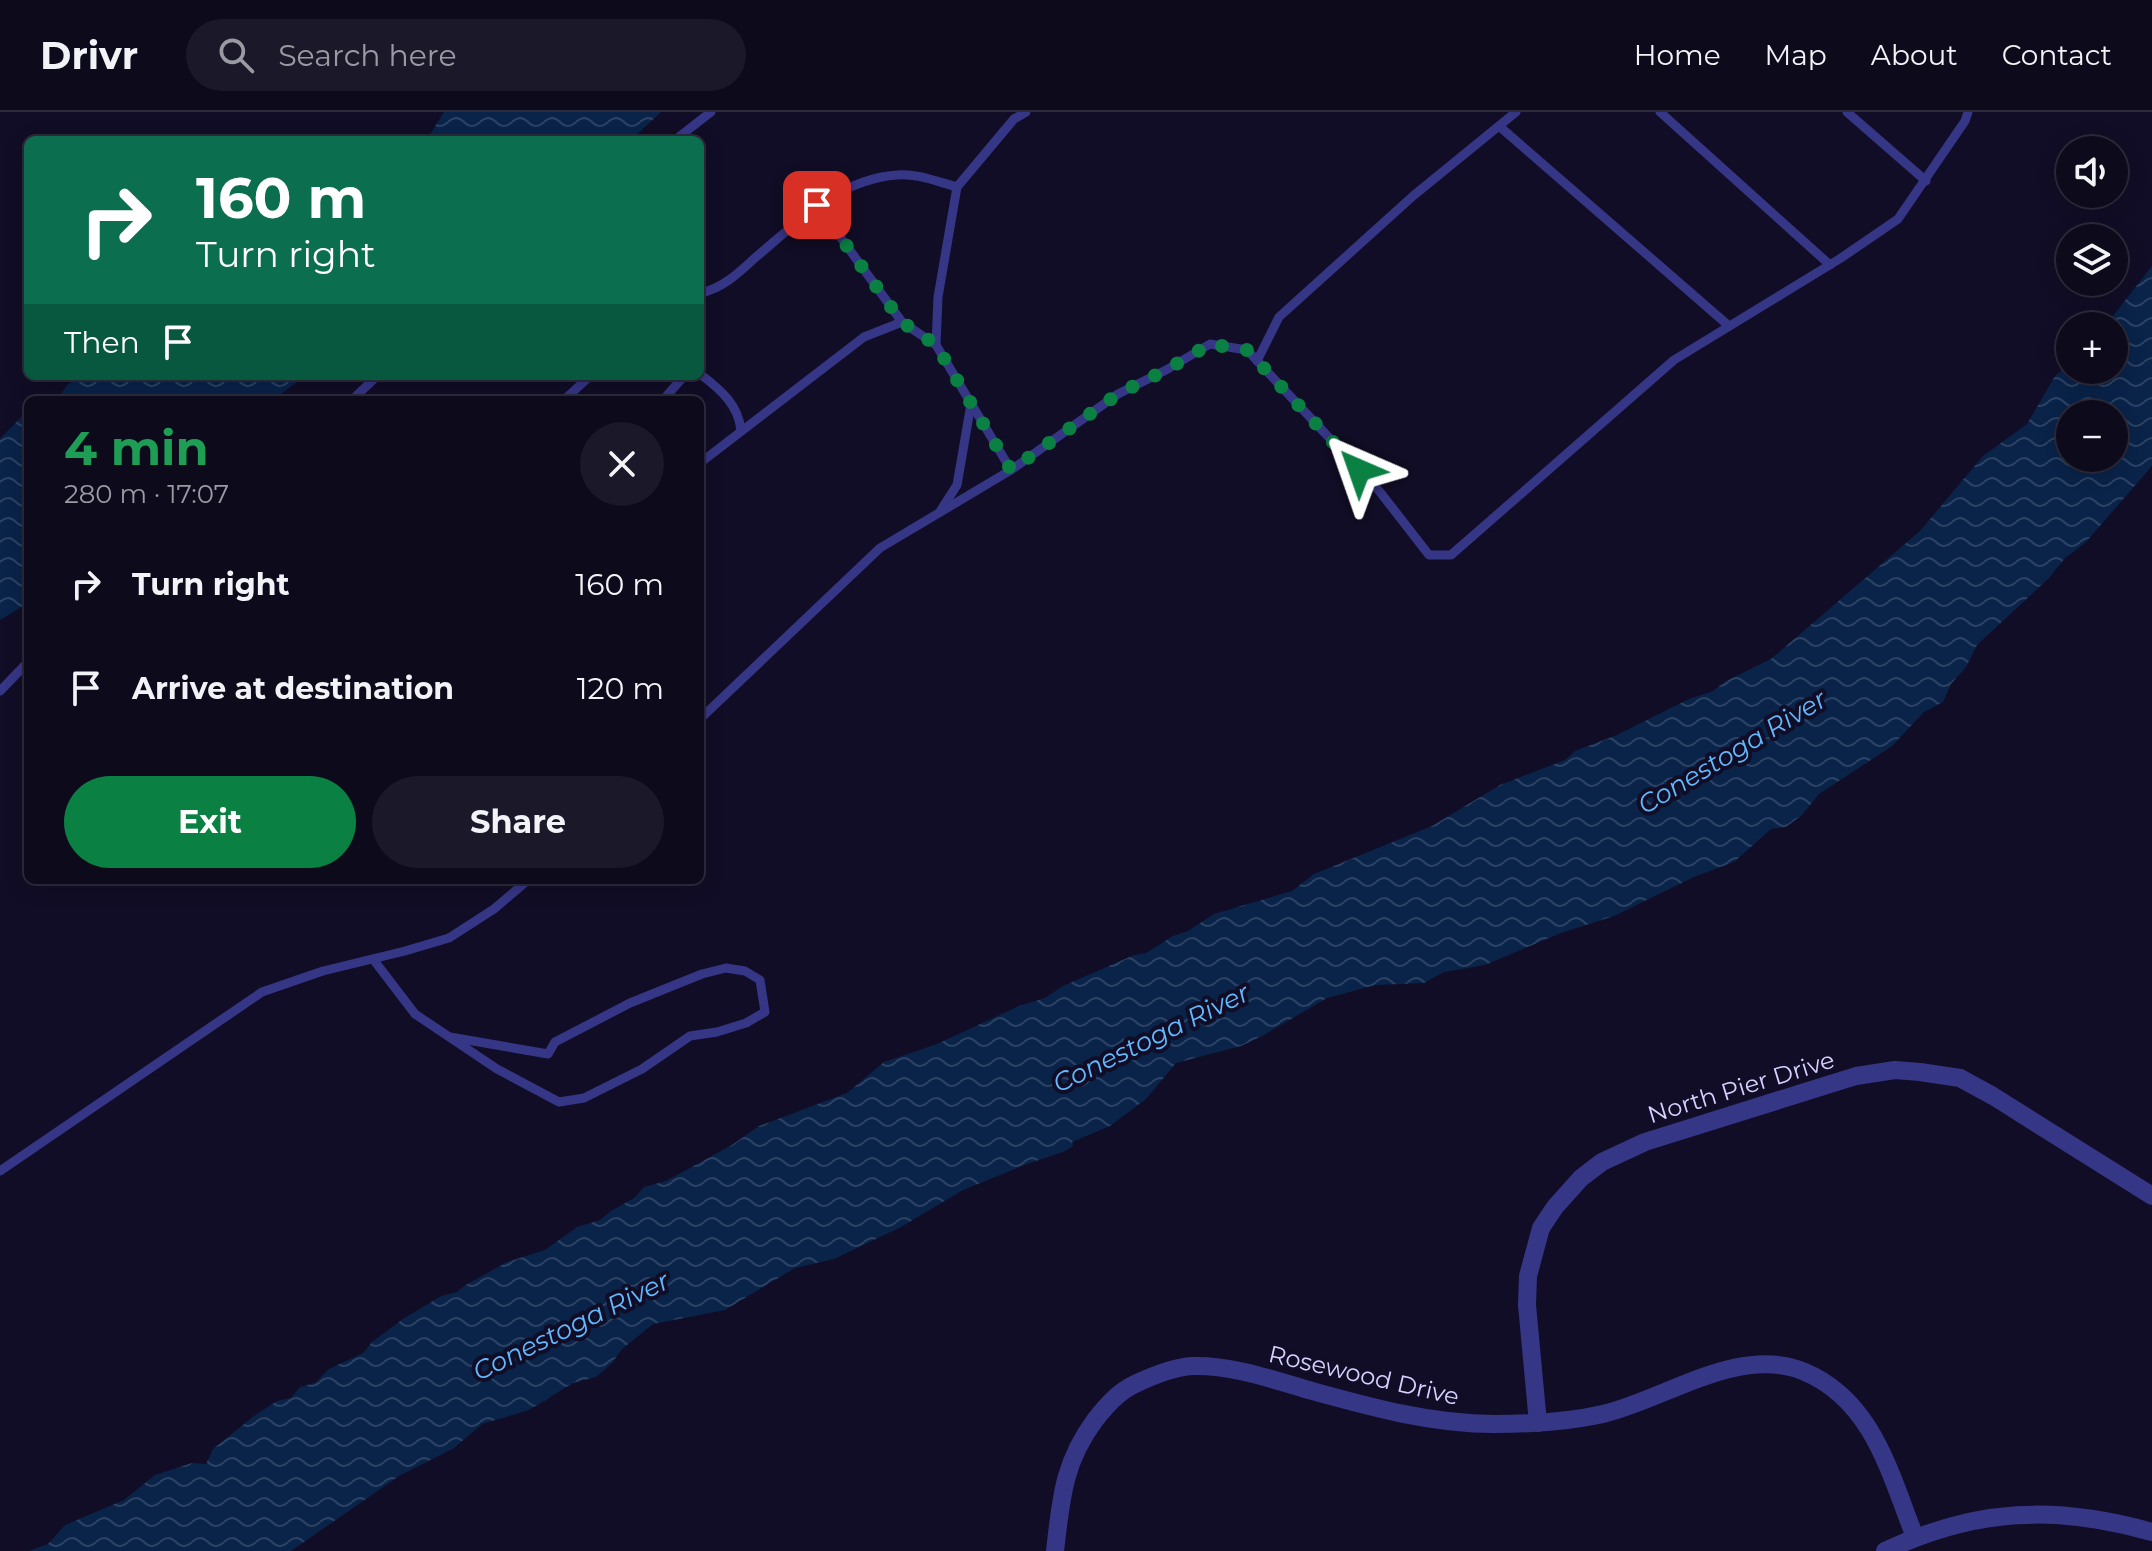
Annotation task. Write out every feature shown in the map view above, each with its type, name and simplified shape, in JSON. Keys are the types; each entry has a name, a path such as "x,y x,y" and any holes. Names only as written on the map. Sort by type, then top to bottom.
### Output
{"street":[{"name":"North Pier Drive","path":"1538,1423 1527,1305 1532,1253 1541,1228 1581,1178 1602,1162 1645,1142 1856,1076 1895,1070 1920,1072 1960,1078 2152,1196"},
{"name":"Rosewood Drive","path":"1055,1551 1062,1491 1076,1448 1101,1412 1132,1385 1189,1366 1224,1368 1413,1416 1456,1422 1538,1423 1600,1415 1736,1367 1772,1364 1803,1371 1839,1392 1855,1406 1870,1427 1915,1537"},
{"path":"1885,1551 1945,1527 1993,1517 2034,1513 2091,1517 2152,1532"}],"lane":[{"path":"680,136 711,112"},
{"path":"936,345 938,297 957,187 1014,119 1026,112"},
{"path":"1257,361 1279,317 1413,196 1516,112"},
{"path":"1660,112 1830,265"},
{"path":"1847,112 1926,181"},
{"path":"704,715 880,548 1011,470 1118,394 1210,344 1247,350 1380,492 1429,555 1451,555 1674,360 1830,265 1898,219 1926,181 1968,112"},
{"path":"1499,126 1729,326"},
{"path":"704,292 730,280 817,205 844,190 897,175 915,176 957,187"},
{"path":"817,205 902,322 936,345 1011,470"},
{"path":"704,460 864,337 902,322"},
{"path":"704,377 735,407 741,431"},
{"path":"356,396 373,380"},
{"path":"568,396 586,380"},
{"path":"666,396 680,380"},
{"path":"939,513 957,485 971,404"},
{"path":"0,691 24,666"},
{"path":"0,1171 262,992 323,971 449,938 494,909 522,884"},
{"path":"373,959 415,1014 497,1069 559,1102 584,1098 642,1069 690,1036 746,1023 765,1012 760,980 745,971 726,968 670,985 630,1003 555,1042 548,1054 450,1037"}],"water":[{"path":"444,112 661,112 635,136 429,136"},
{"name":"Conestoga River","path":"2152,266 2152,466 2085,543 2065,558 2049,578 1977,645 1943,702 1924,712 1892,746 1819,794 1802,815 1786,827 1771,829 1734,862 1694,877 1614,916 1561,933 1485,965 1444,972 1424,983 1376,985 1327,998 1241,1046 1176,1063 1146,1099 1110,1126 1072,1142 1073,1146 1063,1152 963,1190 901,1227 834,1259 795,1268 725,1310 653,1324 622,1349 596,1377 573,1383 529,1410 482,1424 454,1448 399,1476 291,1551 29,1551 48,1544 65,1525 124,1500 155,1475 192,1463 206,1464 213,1449 254,1416 277,1401 291,1398 300,1387 315,1383 329,1369 363,1353 372,1342 403,1319 507,1262 545,1250 577,1227 600,1220 634,1198 644,1187 666,1181 732,1145 759,1126 847,1093 884,1062 937,1044 1019,1006 1045,998 1063,986 1134,955 1146,953 1214,914 1292,891 1314,874 1432,826 1500,785 1565,760 1575,751 1713,691 1726,681 1771,659 1920,531 1983,456 2027,424 2055,376 2056,384 2128,384 2128,312 2116,312"},
{"path":"74,380 300,380 278,396 60,396"},
{"path":"22,416 24,605 0,620 0,439"}],"route":[{"path":"817,205 902,322 936,345 1011,470 1118,394 1210,344 1247,350 1359,470"}]}
